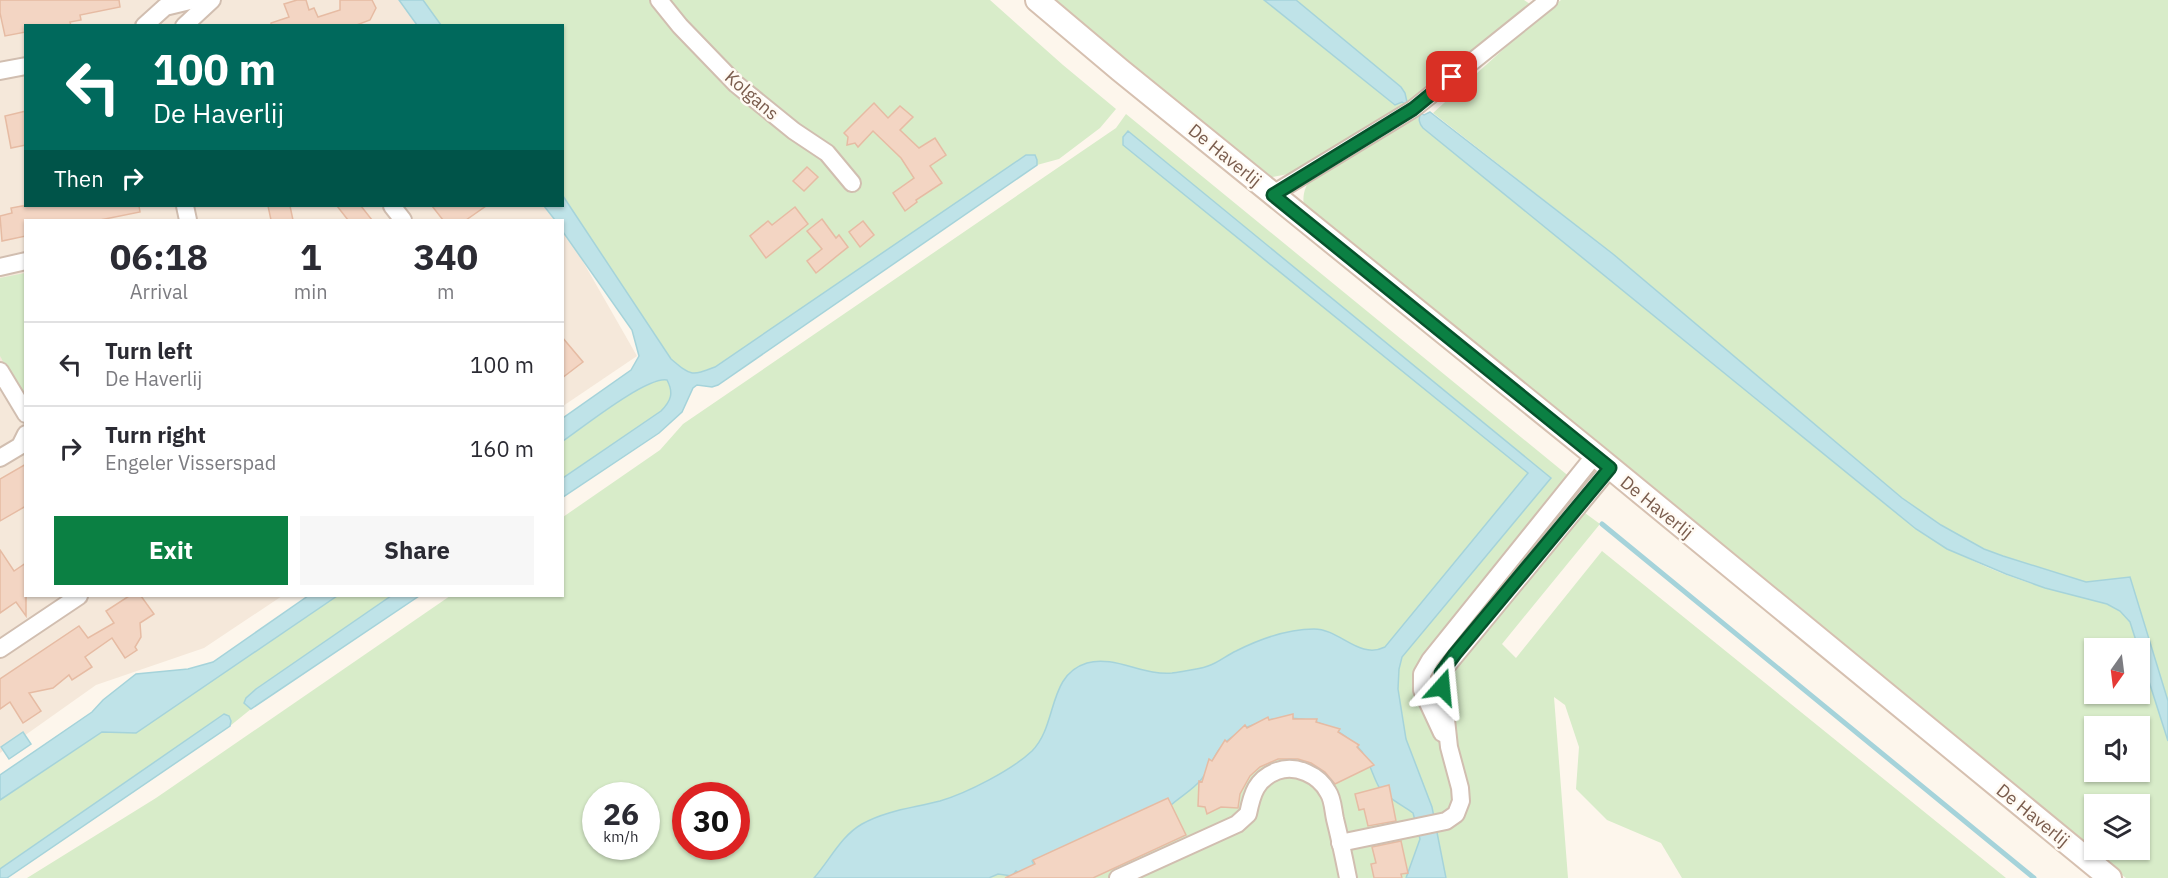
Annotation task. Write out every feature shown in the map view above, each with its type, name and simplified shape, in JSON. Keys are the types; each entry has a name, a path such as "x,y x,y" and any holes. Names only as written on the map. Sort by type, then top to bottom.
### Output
{"street":[{"name":"Kolgans","path":"659,0 680,26 736,84 794,131 826,153 852,183"},
{"name":"De Haverlij","path":"1037,0 2110,878"},
{"path":"1273,195 1413,109 1549,0"},
{"path":"146,24 165,7 200,3"},
{"path":"185,24 200,3"},
{"path":"0,71 24,66"},
{"path":"393,207 402,219"},
{"path":"0,267 24,261"},
{"path":"0,371 24,411"},
{"path":"0,458 21,446 24,439"},
{"path":"1341,843 1446,821 1456,814 1461,801 1460,788 1449,747 1422,690 1422,674 1430,660 1602,462"},
{"path":"0,649 78,597"},
{"path":"1118,878 1237,824 1248,814 1256,784 1268,774 1285,768 1305,771 1321,781 1330,793 1348,878"}],"shaded area":[{"path":"0,0 589,0 547,24 24,24 24,207 553,207 559,219 24,219 24,597 280,597 204,648 96,685 0,753"},
{"path":"564,228 637,356 564,405"}],"green space":[{"path":"423,0 990,0 1116,109 1100,128 1059,159 1037,165 1037,160 715,367 691,373 671,359 564,198 564,24 440,24"},
{"path":"1051,0 1264,0 1395,105 1405,99 1401,87 1296,0 1524,0 1530,4 1406,107 1288,174 1267,178"},
{"path":"1561,0 2168,0 2168,701 2130,577 2086,582 1984,549 1941,525 1902,498 1613,254 1433,113 1540,16"},
{"path":"1126,114 1571,478 1559,494 1600,524 1502,644 1516,658 1602,551 2006,878 1682,878 1661,843 1607,820 1576,789 1579,747 1565,705 1554,697 1568,878 27,878 156,798 449,597 564,597 564,516 660,450 683,424 1116,128","holes":["1128,131 1551,479 1126,134"]},
{"path":"1419,117 1423,128 1916,529 1995,570 2029,583 2105,603 2121,611 2130,623 2135,638 2084,638 2084,704 2150,704 2150,684 2168,741 2168,878 2126,878 2103,860 2150,860 2150,794 2084,794 2084,845 1304,208 1303,198 1308,183 1314,175"},
{"path":"24,273 24,393 20,392 0,356 0,278"},
{"path":"662,379 667,380 671,393 667,404 661,411 564,477 564,440 636,389"},
{"path":"336,597 390,597 256,689 244,702 251,709 230,726 231,721 224,714 0,869 0,800 102,732 136,733"}],"water":[{"path":"399,0 423,0 440,24 416,24"},
{"path":"1264,0 1296,0 1401,87 1407,102 1395,105"},
{"path":"1430,112 1613,254 1902,498 1941,525 1984,549 2086,582 2130,577 2149,638 2135,638 2130,622 2120,611 2107,604 2045,588 2006,574 1947,549 1916,529 1423,128 1419,121 1421,113 1424,115"},
{"path":"1128,131 1551,478 1402,657 1398,689 1406,739 1432,807 1446,878 1406,878 1420,839 1413,813 1380,789 1361,750 1356,745 1342,734 1326,726 1310,720 1293,718 1259,723 1243,730 1223,744 1200,781 1171,805 1168,800 1032,861 1035,867 1024,875 1016,871 1012,876 998,874 989,878 814,878 848,835 862,824 891,812 940,801 963,792 1001,773 1032,751 1046,728 1065,678 1074,669 1087,663 1097,661 1118,663 1151,672 1172,673 1212,665 1264,639 1304,629 1323,630 1367,650 1385,647 1528,473 1123,145 1123,137"},
{"path":"1026,155 1035,155 1037,165 718,385 712,387 697,385 693,388 682,412 659,433 564,496 564,477 661,411 667,404 671,393 667,380 645,386 564,440 564,417 631,370 639,356 632,330 564,233 564,219 554,219 545,207 564,207 564,198 671,359 691,373 715,367"},
{"path":"307,597 336,597 136,733 102,732 0,800 0,775 92,712 103,700 136,674 188,669 213,662"},
{"path":"390,597 418,597 251,709 244,703 256,689"},
{"path":"2150,642 2168,701 2168,741 2150,685"},
{"path":"224,714 229,716 230,726 7,878 0,878 0,869"},
{"path":"23,732 31,744 9,759 1,747"}],"building":[{"path":"0,0 119,0 120,7 80,15 81,20 70,22 70,24 24,24 24,32 5,36"},
{"path":"306,0 309,10 314,8 318,17 340,10 340,0 372,0 376,8 370,20 359,24 271,24 289,17 284,4"},
{"path":"874,103 888,118 900,106 913,117 900,130 919,148 935,138 946,155 930,166 942,183 916,200 917,202 905,211 893,193 914,178 901,158 873,131 858,147 855,143 847,145 848,137 844,133"},
{"path":"24,111 24,145 11,148 5,116"},
{"path":"807,167 818,177 804,191 793,181"},
{"path":"22,206 139,207 140,212 105,219 24,219 24,236 2,241 0,216 12,213 11,208"},
{"path":"268,207 290,207 293,219 271,219"},
{"path":"338,207 362,207 371,219 347,219"},
{"path":"433,207 485,207 467,219 442,219"},
{"path":"795,207 808,224 766,258 750,236 768,221 772,225"},
{"path":"822,219 836,238 839,235 848,247 816,273 807,261 822,249 807,231"},
{"path":"863,221 874,235 860,247 849,232"},
{"path":"564,339 583,362 564,376"},
{"path":"24,465 24,507 0,521 0,479"},
{"path":"0,550 14,571 24,564 26,616 16,602 0,613"},
{"path":"127,597 142,597 154,614 140,623 141,637 135,647 137,650 125,658 112,638 85,657 92,667 72,680 69,675 53,688 29,693 41,711 23,723 10,702 0,709 0,679 79,626 88,638 114,623 106,611"},
{"path":"1293,714 1293,719 1317,719 1316,722 1340,729 1338,732 1359,745 1357,747 1374,765 1335,784 1325,772 1311,763 1298,759 1278,759 1260,767 1250,776 1240,794 1238,808 1221,807 1207,814 1205,807 1198,806 1199,781 1202,782 1209,759 1212,761 1225,740 1227,742 1245,725 1247,728 1268,717 1269,720"},
{"path":"1389,785 1396,821 1368,826 1364,809 1359,810 1355,794"},
{"path":"1168,798 1186,835 1093,878 1005,878 1035,864 1033,860"},
{"path":"1401,841 1408,873 1401,874 1402,878 1374,878 1371,864 1376,863 1372,847"}],"waterway":[{"path":"1602,524 2034,878"}],"route":[{"path":"1442,687 1441,673 1455,654 1610,468 1273,195 1413,109 1452,77"}]}
